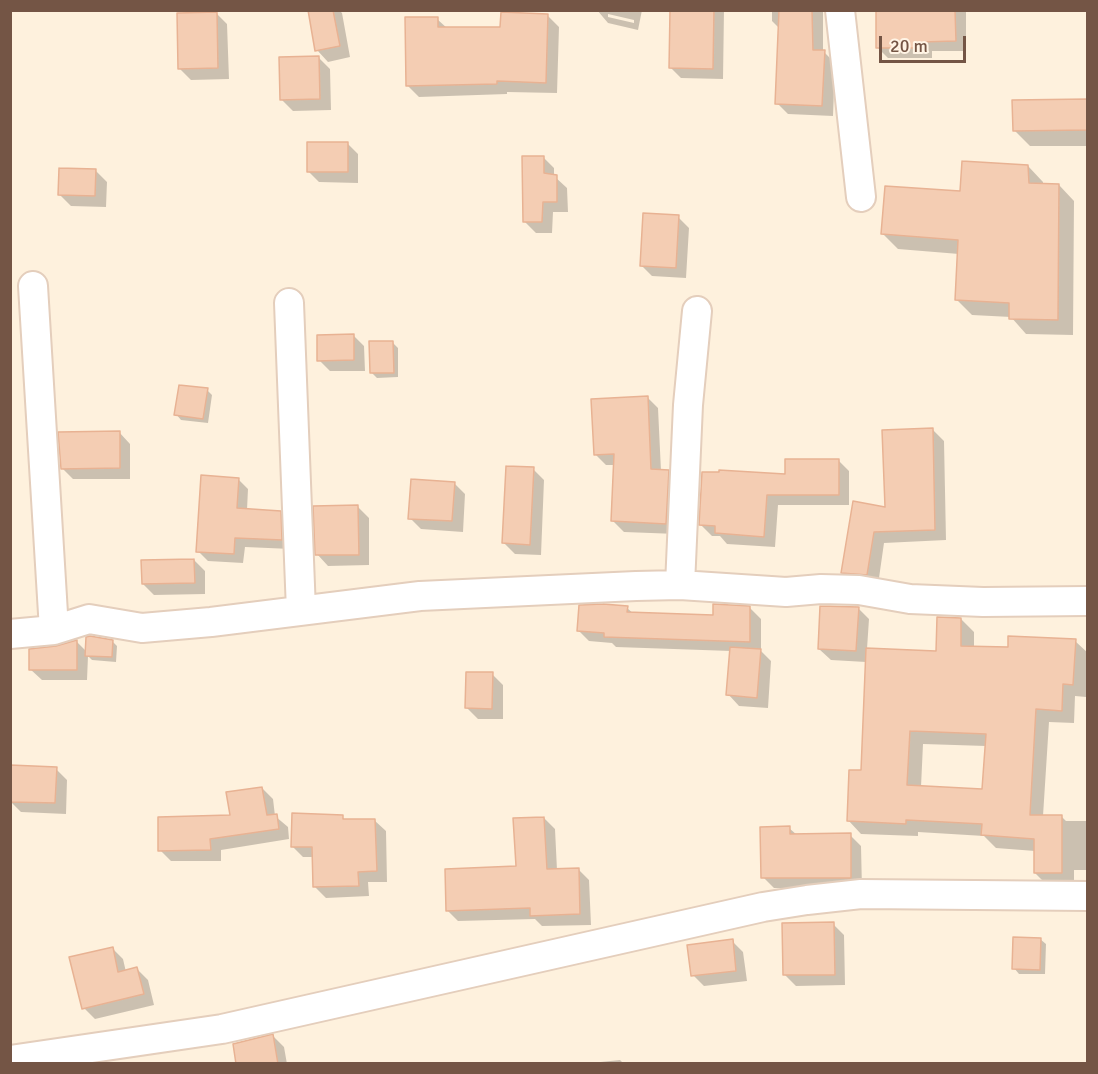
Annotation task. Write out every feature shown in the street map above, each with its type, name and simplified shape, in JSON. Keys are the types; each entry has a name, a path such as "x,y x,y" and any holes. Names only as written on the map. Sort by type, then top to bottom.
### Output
{"street":[{"path":"840,10 861,197"},
{"path":"33,286 54,630"},
{"path":"289,303 301,611"},
{"path":"680,585 688,405 697,311"},
{"path":"10,634 54,630 89,619 142,628 211,622 420,596 636,586 680,585 786,592 821,589 859,590 910,599 982,602 1088,600"},
{"path":"10,1060 222,1029 763,907 807,900 861,894 1088,896"}],"building":[{"path":"308,10 333,10 340,46 315,51"},
{"path":"670,10 714,10 713,69 669,68"},
{"path":"779,10 812,10 813,50 825,50 822,106 775,104"},
{"path":"876,10 955,10 956,41 922,42 922,48 876,48"},
{"path":"217,12 218,68 178,69 177,13"},
{"path":"501,12 548,14 546,83 497,81 497,84 406,86 405,17 438,17 438,27 500,27"},
{"path":"319,56 320,99 280,100 279,57"},
{"path":"1088,99 1088,130 1013,131 1012,100"},
{"path":"307,142 348,142 348,172 307,172"},
{"path":"522,156 544,156 544,173 557,175 557,202 543,202 542,222 523,222"},
{"path":"962,161 1028,165 1029,183 1059,184 1058,320 1009,319 1009,303 955,300 958,240 881,234 885,186 960,191"},
{"path":"59,168 96,169 95,196 58,195"},
{"path":"643,213 679,215 676,268 640,266"},
{"path":"354,334 354,360 317,361 317,335"},
{"path":"369,341 393,341 394,373 370,373"},
{"path":"179,385 208,388 203,419 174,415"},
{"path":"648,396 651,469 669,470 666,524 611,521 614,454 594,455 591,399"},
{"path":"933,428 935,530 874,532 867,575 841,573 853,501 885,507 882,430"},
{"path":"120,431 120,468 61,469 58,432"},
{"path":"785,459 839,459 839,495 767,495 764,537 715,533 715,526 699,525 702,472 719,472 719,470 785,474"},
{"path":"506,466 534,467 530,545 502,543"},
{"path":"201,475 239,478 237,508 281,511 282,540 235,538 234,554 196,552"},
{"path":"411,479 455,482 452,521 408,519"},
{"path":"358,505 359,555 315,555 313,506"},
{"path":"194,559 195,583 142,584 141,560"},
{"path":"713,604 750,606 750,642 604,637 604,633 577,631 579,605 628,606 627,612 713,615"},
{"path":"820,606 859,607 856,651 818,649"},
{"path":"937,617 961,618 961,646 1008,647 1008,636 1076,639 1073,685 1063,684 1062,711 1036,709 1030,815 1062,815 1062,873 1034,873 1034,839 981,835 982,824 906,820 906,824 847,821 849,770 861,770 866,648 936,651","holes":["910,731 986,734 982,789 907,785"]},
{"path":"86,637 113,640 112,657 85,656"},
{"path":"77,640 77,670 29,670 29,649 56,646"},
{"path":"730,647 761,649 757,698 726,695"},
{"path":"466,672 493,672 492,709 465,708"},
{"path":"10,765 57,767 55,803 10,802"},
{"path":"262,787 267,815 277,814 279,829 210,839 211,850 158,851 158,817 230,815 226,792"},
{"path":"292,813 343,815 343,819 375,819 377,871 358,872 359,886 313,887 312,847 291,847"},
{"path":"544,817 547,869 579,868 580,914 530,916 530,908 446,911 445,869 516,866 513,818"},
{"path":"790,826 790,834 851,833 851,878 761,878 760,827"},
{"path":"834,922 835,975 783,975 782,923"},
{"path":"1013,937 1041,938 1040,970 1012,969"},
{"path":"733,939 736,971 691,976 687,945"},
{"path":"113,947 118,972 137,967 144,994 82,1009 69,957"},
{"path":"273,1034 278,1064 236,1064 233,1044"}]}
